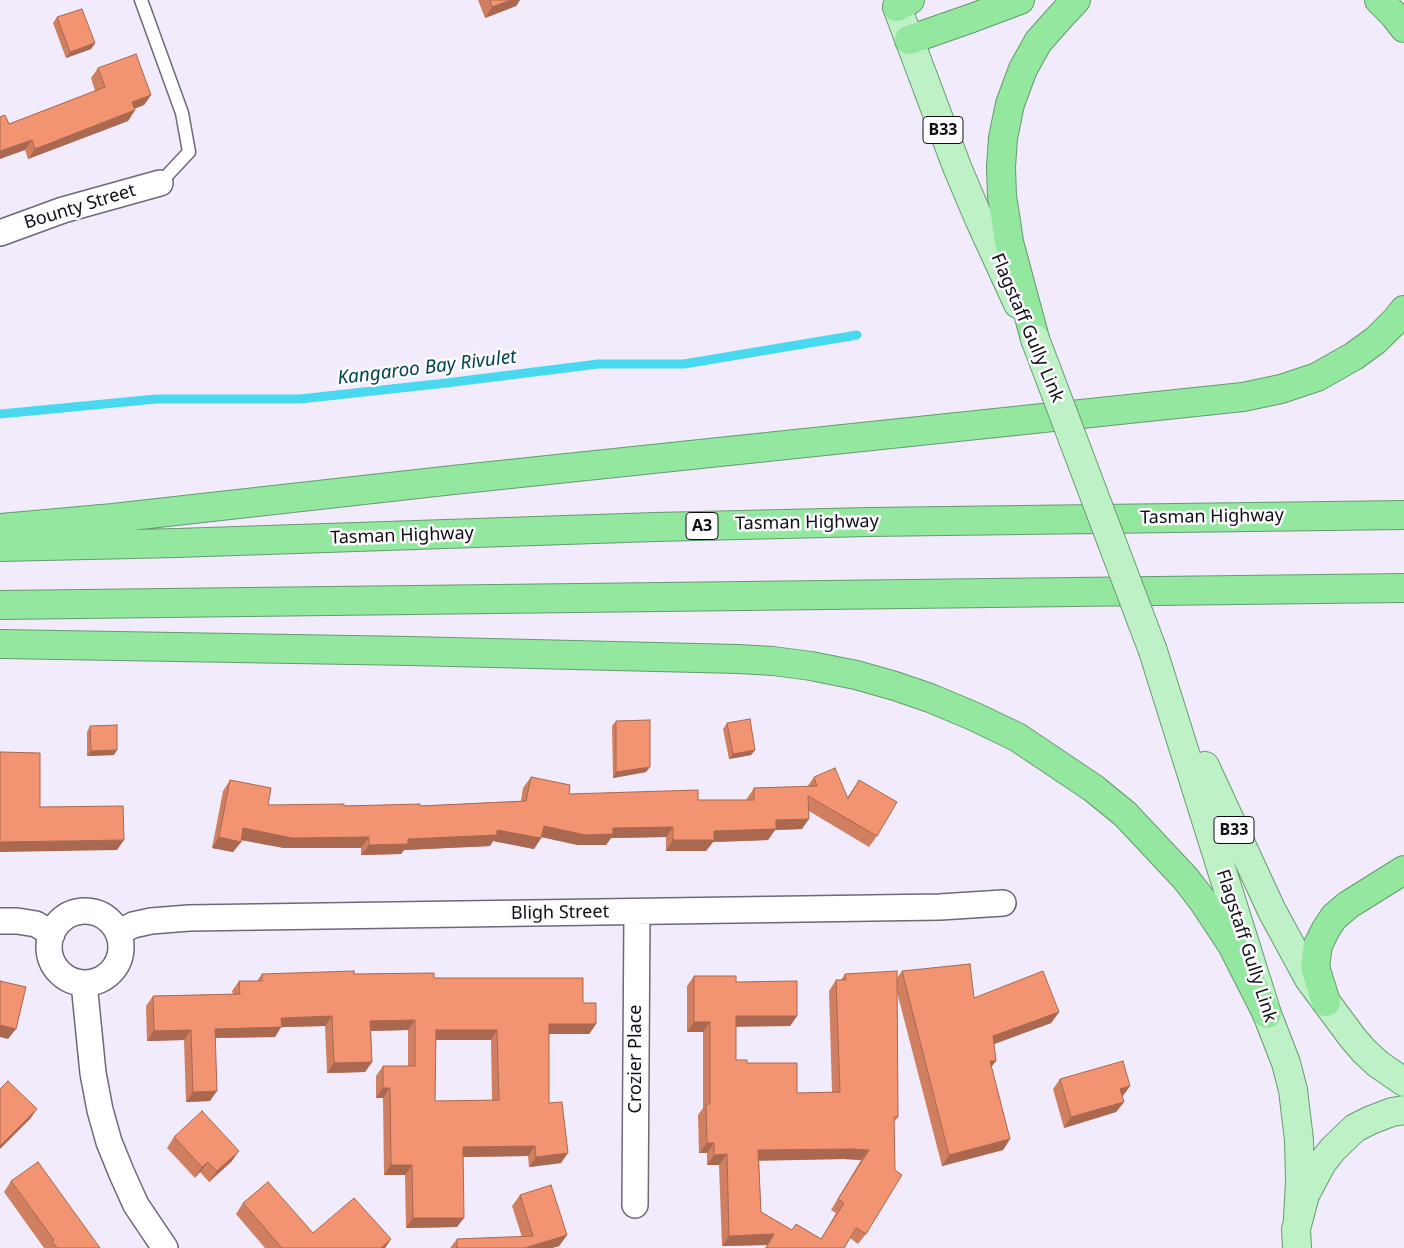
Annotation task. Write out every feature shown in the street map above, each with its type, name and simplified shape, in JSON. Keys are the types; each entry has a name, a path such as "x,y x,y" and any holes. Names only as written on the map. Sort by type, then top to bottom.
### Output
{"highway":[{"path":"909,40 1020,0"},
{"path":"1035,339 1009,242 1004,213 1001,166 1003,138 1010,104 1023,69 1038,42 1076,0"},
{"path":"1378,0 1394,15 1404,28"},
{"path":"0,528 123,517 501,474 1243,397 1281,389 1317,377 1354,356 1376,340 1404,310"},
{"name":"Tasman Highway","path":"0,547 187,543 675,526 1404,514"},
{"path":"0,605 1404,588"},
{"path":"0,644 746,659 811,666 895,686 930,698 1017,737 1093,788 1125,814 1186,879 1205,904 1232,945 1267,1014"},
{"path":"1326,1002 1315,967 1318,944 1326,929 1334,917 1348,905 1404,870"}],"main road":[{"name":"Flagstaff Gully Link","path":"904,3 909,40 970,198 1035,339 1154,651 1247,859 1272,912 1309,979 1364,1051 1378,1064 1404,1082"},
{"name":"Flagstaff Gully Link","path":"1154,651 1267,1014 1286,1063 1293,1090 1299,1140 1300,1181 1298,1217"},
{"path":"1298,1217 1313,1178 1333,1148 1355,1128 1392,1112 1404,1110"},
{"name":"B33","path":"1297,1248 1296,1228 1298,1217"}],"street":[{"name":"Bounty Street","path":"0,233 64,210 160,183"},
{"name":"Bligh Street","path":"118,932 133,925 151,921 189,918 931,907 1004,903"},
{"path":"78,912 90,912 101,916 111,923 118,932 121,947 118,963 104,978 95,982 73,981 63,976 55,968 50,956 49,945 52,934 58,924 67,916 78,912"},
{"name":"Crozier Place","path":"635,1205 636,912"},
{"path":"0,921 36,924 52,934"},
{"path":"84,983 92,1073 109,1142 136,1205 165,1248"}],"lane":[{"path":"141,0 182,113 189,152 160,183"}],"building":[{"path":"490,0 511,0 492,7"},
{"path":"82,9 95,43 70,52 57,17"},
{"path":"136,54 151,95 132,102 135,110 35,149 32,140 0,151 0,117 5,115 9,124 105,87 98,68"},
{"path":"750,719 755,750 733,754 727,723"},
{"path":"650,720 650,767 616,772 616,721"},
{"path":"117,725 117,750 91,751 90,726"},
{"path":"0,752 40,753 40,807 123,806 124,840 0,842"},
{"path":"835,768 848,799 859,780 897,802 877,836 808,796 809,819 776,820 776,829 714,831 714,840 673,840 673,827 613,828 613,834 585,835 544,826 541,838 497,830 497,835 408,839 408,844 369,845 369,837 292,838 243,828 241,842 219,837 230,780 271,788 268,805 420,804 420,806 526,801 531,777 570,785 569,794 698,790 698,800 754,800 754,788 817,786 814,777"},
{"path":"970,964 974,998 1043,971 1059,1012 993,1036 996,1061 990,1061 1010,1139 949,1155 902,971"},
{"path":"354,971 354,974 434,973 434,978 583,978 583,1003 596,1003 596,1024 549,1024 549,1103 562,1102 568,1153 536,1157 535,1146 463,1147 464,1218 413,1218 412,1165 391,1165 390,1088 383,1088 383,1066 415,1066 415,1020 370,1021 372,1062 334,1063 332,1016 281,1018 282,1027 215,1029 217,1091 193,1092 191,1030 154,1031 153,996 240,994 239,981 262,981 262,974","holes":["436,1030 497,1030 499,1100 435,1101"]},
{"path":"897,971 898,1117 894,1117 895,1170 902,1175 866,1234 856,1228 844,1248 766,1248 774,1234 729,1236 727,1154 714,1155 714,1143 707,1143 706,1104 710,1104 710,1022 694,1022 694,976 736,976 736,982 797,981 797,1016 736,1016 736,1060 747,1060 747,1063 797,1063 797,1093 840,1092 836,980 846,980 845,974","holes":["758,1150 869,1150 838,1199 844,1203 821,1239 796,1224 792,1230 761,1212"]},
{"path":"0,981 26,987 16,1029 0,1025"},
{"path":"1123,1061 1130,1086 1120,1089 1124,1102 1071,1117 1060,1079"},
{"path":"8,1081 37,1109 0,1146 0,1089"},
{"path":"202,1111 239,1151 217,1171 208,1162 202,1167 174,1137"},
{"path":"38,1162 100,1248 57,1248 52,1241 54,1240 11,1181"},
{"path":"268,1182 313,1233 354,1198 391,1239 381,1248 282,1248 243,1203"},
{"path":"551,1185 567,1235 525,1248 457,1248 457,1239 533,1236 520,1195"}],"waterway":[{"name":"Kangaroo Bay Rivulet","path":"0,414 156,399 300,399 598,364 684,364 857,335"}]}
